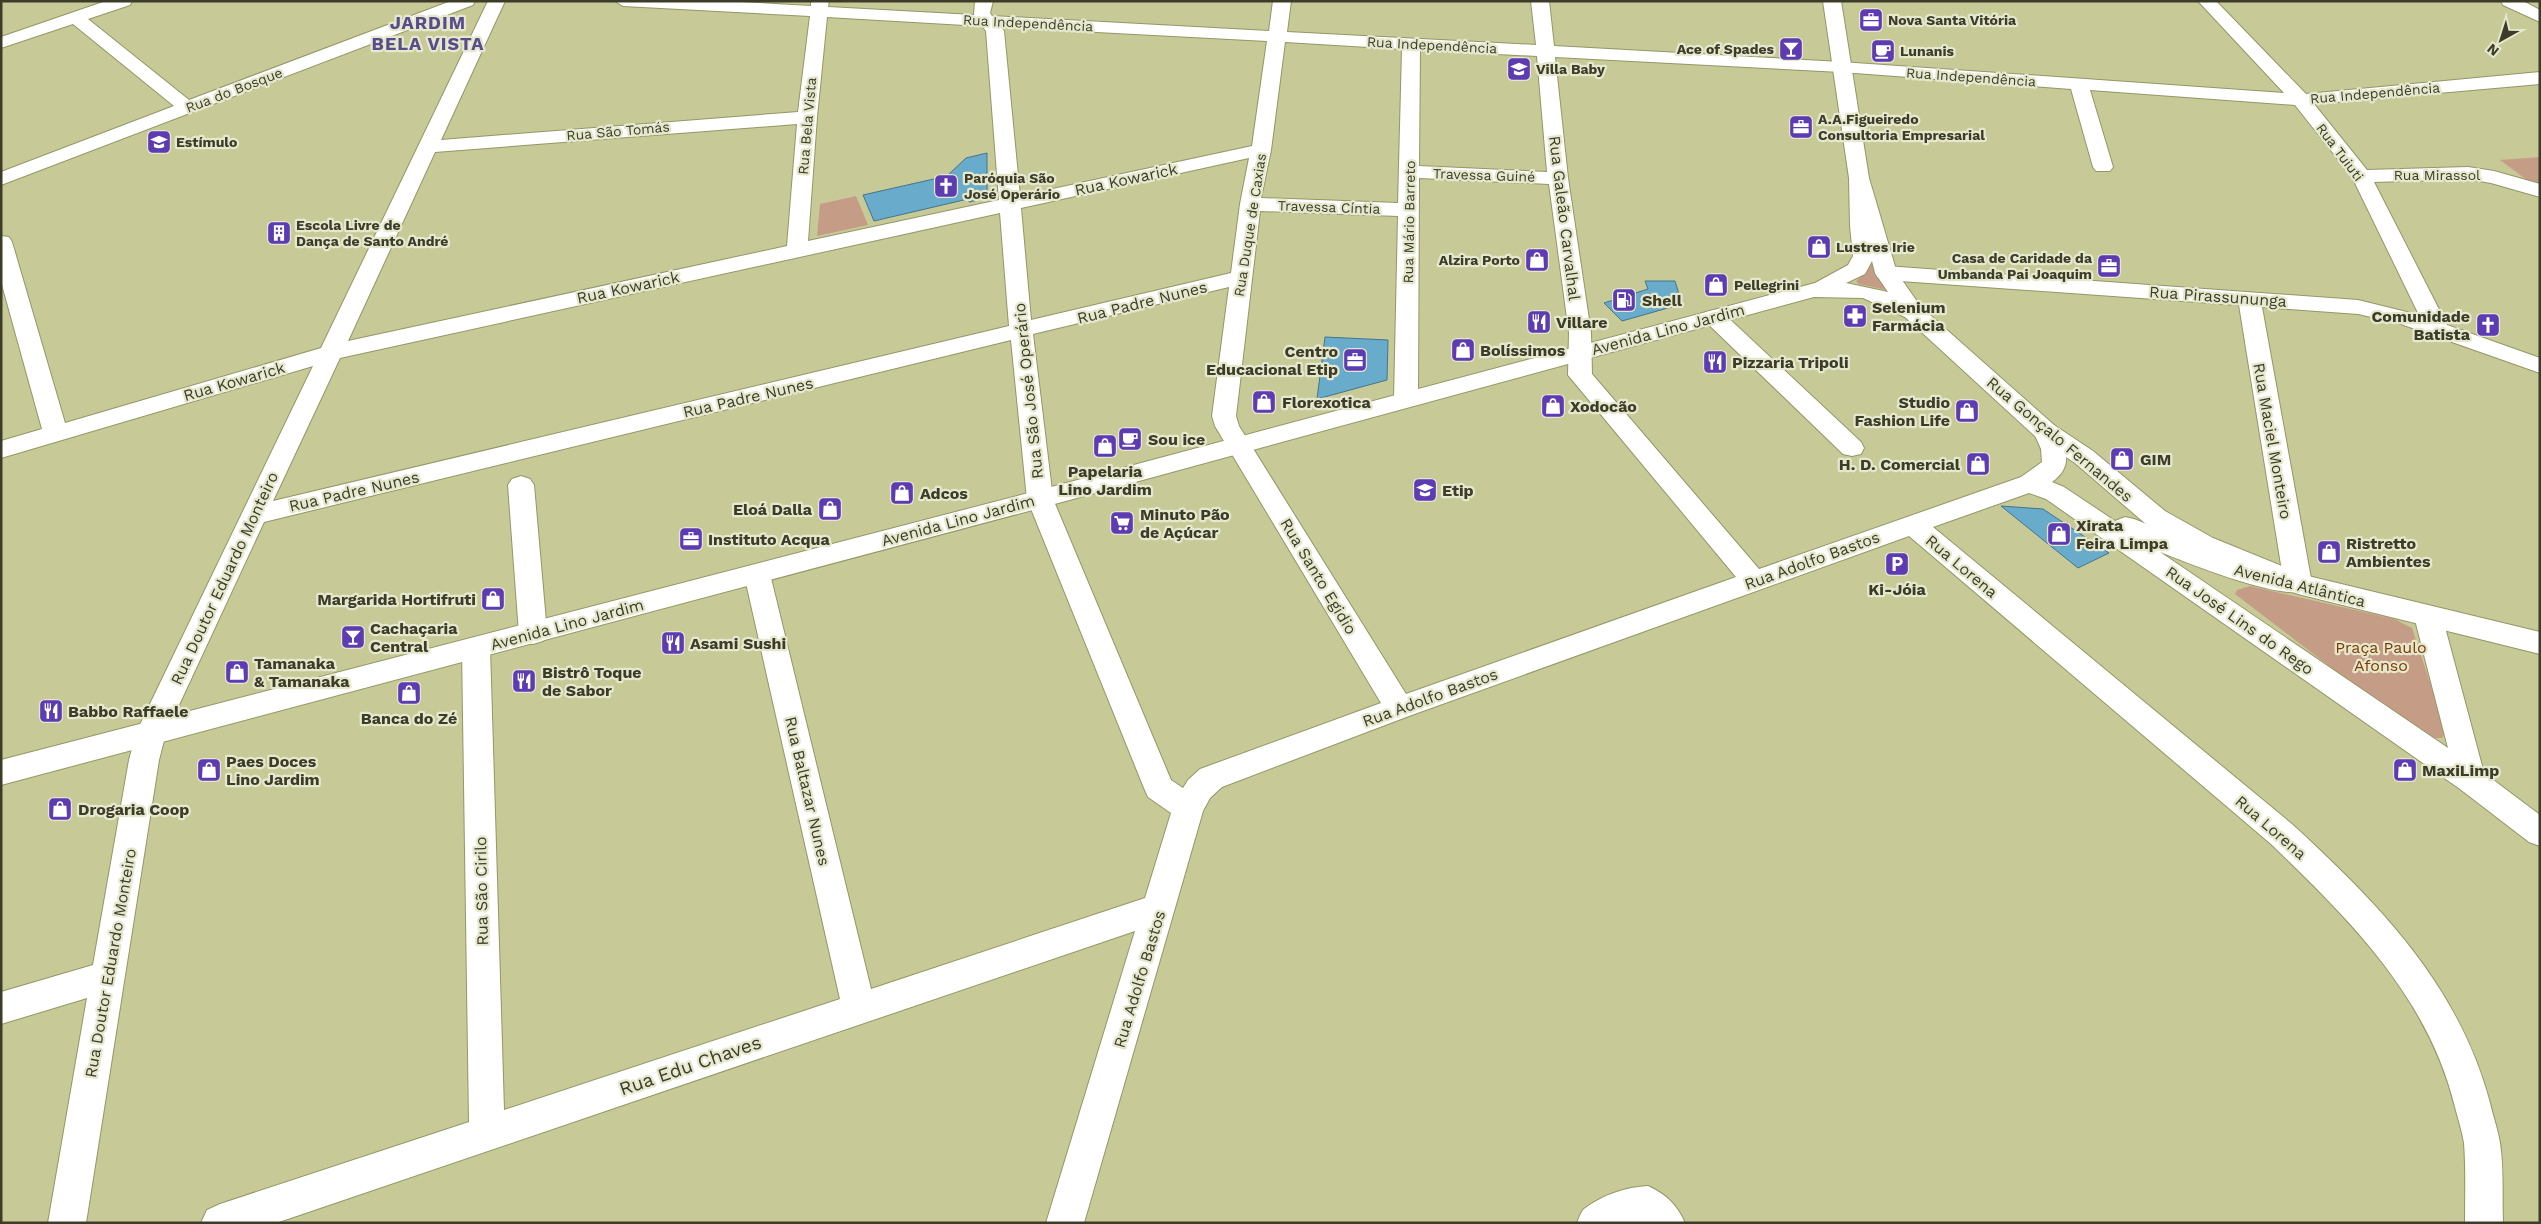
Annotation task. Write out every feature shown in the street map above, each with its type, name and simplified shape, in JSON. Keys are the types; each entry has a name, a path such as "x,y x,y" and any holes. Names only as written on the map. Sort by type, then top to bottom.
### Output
{"street":[{"path":"1,43 124,1"},
{"name":"Rua do Bosque","path":"1,179 467,1"},
{"name":"Rua Doutor Eduardo Monteiro","path":"67,1223 144,760 151,733 497,1"},
{"name":"Rua Independência","path":"622,1 819,7 987,21 1841,67 2301,100 2540,78"},
{"name":"Rua São José Operário","path":"984,1 981,13 995,31 1022,331 1040,499 1159,788 1188,808"},
{"name":"Rua Duque de Caxias","path":"1238,445 1227,426 1224,416 1250,204 1261,150 1282,1"},
{"name":"Rua Galeão Carvalhal","path":"1540,1 1558,178 1580,333 1580,374 1754,581"},
{"name":"Rua Gonçalo Fernandes","path":"1832,1 1859,178 1886,273 1913,312 2045,431 2084,458 2143,508 2170,527 2204,545 2298,584"},
{"name":"Rua Tuiuti","path":"2206,1 2301,100 2361,176 2436,328"},
{"path":"2509,1 2540,17"},
{"name":"Rua Bela Vista","path":"797,250 807,117 819,7"},
{"path":"76,18 187,108"},
{"name":"Rua Mário Barreto","path":"1406,399 1411,44"},
{"path":"2079,84 2104,167"},
{"name":"Rua São Tomás","path":"429,147 807,117"},
{"name":"Rua Kowarick","path":"1,450 331,352 1261,150"},
{"name":"Travessa Guiné","path":"1409,172 1558,178"},
{"name":"Rua Mirassol","path":"2361,176 2468,173 2494,177 2540,191"},
{"name":"Rua Gonçalo Fernandes","path":"1813,290 1848,276 1862,263 1864,256 1860,226 1859,178"},
{"name":"Travessa Cíntia","path":"1250,204 1409,210"},
{"path":"1,242 56,434"},
{"name":"Rua Pirassununga","path":"1886,273 2358,306 2436,328 2540,366"},
{"name":"Rua Padre Nunes","path":"254,515 1241,277"},
{"name":"Avenida Lino Jardim","path":"1,773 1040,499 1813,290 1845,288 1864,290 1883,296 1913,312"},
{"name":"Rua Maciel Monteiro","path":"2248,298 2298,584"},
{"path":"1714,317 1852,448"},
{"name":"Rua Adolfo Bastos","path":"1065,1223 1160,908 1188,808 1199,789 1211,778 1399,708 2030,483 2049,472 2055,464 2055,450 2045,431"},
{"name":"Rua Santo Egidio","path":"1238,445 1399,708"},
{"name":"Rua José Lins do Rego","path":"2030,483 2069,502 2471,780 2540,833"},
{"path":"522,485 533,633"},
{"name":"Avenida Atlântica","path":"2069,502 2201,559 2260,577 2298,584 2540,643"},
{"name":"Rua Lorena","path":"1912,524 2260,816 2331,879 2390,942 2439,1013 2458,1059 2479,1120 2486,1162 2484,1223"},
{"name":"Rua Baltazar Nunes","path":"757,574 858,1008"},
{"path":"2428,616 2471,780"},
{"name":"Rua São Cirilo","path":"476,648 486,1134"},
{"name":"Rua Edu Chaves","path":"220,1223 1160,908"},
{"path":"1,1008 108,976"},
{"path":"1596,1223 1628,1206 1657,1214"}],"green space":[{"path":"2540,157 2540,186 2531,183 2500,160"},
{"path":"856,196 868,225 817,236 820,204"},
{"path":"1865,229 1887,290 1859,284 1856,281 1863,275 1869,263 1870,257"},
{"name":"Praça Paulo Afonso","path":"2250,586 2394,619 2412,628 2446,731 2442,738 2428,738 2418,734 2235,594 2237,590"}],"building":[{"name":"Paróquia São José Operário","path":"987,153 987,198 969,202 968,199 874,221 863,195 947,176 966,158"},
{"path":"1645,281 1675,281 1682,304 1622,321 1604,303 1648,289"},
{"name":"Centro Educacional Etip","path":"1325,337 1388,340 1387,380 1317,399"},
{"name":"Xirata Feira Limpa","path":"2001,506 2043,509 2109,553 2078,568"}],"place":[{"name":"Nova Santa Vitória","path":"1871,20"},
{"name":"Ace of Spades","path":"1791,49"},
{"name":"Lunanis","path":"1883,51"},
{"name":"Villa Baby","path":"1519,69"},
{"name":"A.A.Figueiredo Consultoria Empresarial","path":"1801,127"},
{"name":"Estímulo","path":"159,142"},
{"name":"Paróquia São José Operário","path":"946,186"},
{"name":"Escola Livre de Dança de Santo André","path":"279,233"},
{"name":"Lustres Irie","path":"1819,247"},
{"name":"Alzira Porto","path":"1537,260"},
{"name":"Casa de Caridade da Umbanda Pai Joaquim","path":"2109,266"},
{"name":"Pellegrini","path":"1716,285"},
{"name":"Shell","path":"1624,300"},
{"name":"Selenium Farmácia","path":"1855,316"},
{"name":"Villare","path":"1539,322"},
{"name":"Comunidade Batista","path":"2488,325"},
{"name":"Bolíssimos","path":"1463,350"},
{"name":"Centro Educacional Etip","path":"1355,360"},
{"name":"Pizzaria Tripoli","path":"1715,362"},
{"name":"Florexotica","path":"1264,402"},
{"name":"Xodocão","path":"1553,406"},
{"name":"Studio Fashion Life","path":"1967,411"},
{"name":"Sou ice","path":"1130,439"},
{"name":"Papelaria Lino Jardim","path":"1105,446"},
{"name":"GIM","path":"2122,459"},
{"name":"H. D. Comercial","path":"1978,464"},
{"name":"Etip","path":"1425,490"},
{"name":"Adcos","path":"902,493"},
{"name":"Eloá Dalla","path":"830,509"},
{"name":"Minuto Pão de Açúcar","path":"1122,523"},
{"name":"Xirata Feira Limpa","path":"2059,534"},
{"name":"Instituto Acqua","path":"691,539"},
{"name":"Ristretto Ambientes","path":"2329,552"},
{"name":"Ki-Jóia","path":"1897,564"},
{"name":"Margarida Hortifruti","path":"493,599"},
{"name":"Cachaçaria Central","path":"353,637"},
{"name":"Asami Sushi","path":"673,643"},
{"name":"Tamanaka & Tamanaka","path":"237,672"},
{"name":"Bistrô Toque de Sabor","path":"524,681"},
{"name":"Banca do Zé","path":"409,693"},
{"name":"Babbo Raffaele","path":"51,711"},
{"name":"Paes Doces Lino Jardim","path":"209,770"},
{"name":"MaxiLimp","path":"2405,770"},
{"name":"Drogaria Coop","path":"60,809"}],"district":[{"name":"JARDIM BELA VISTA","path":"428,33"}]}
